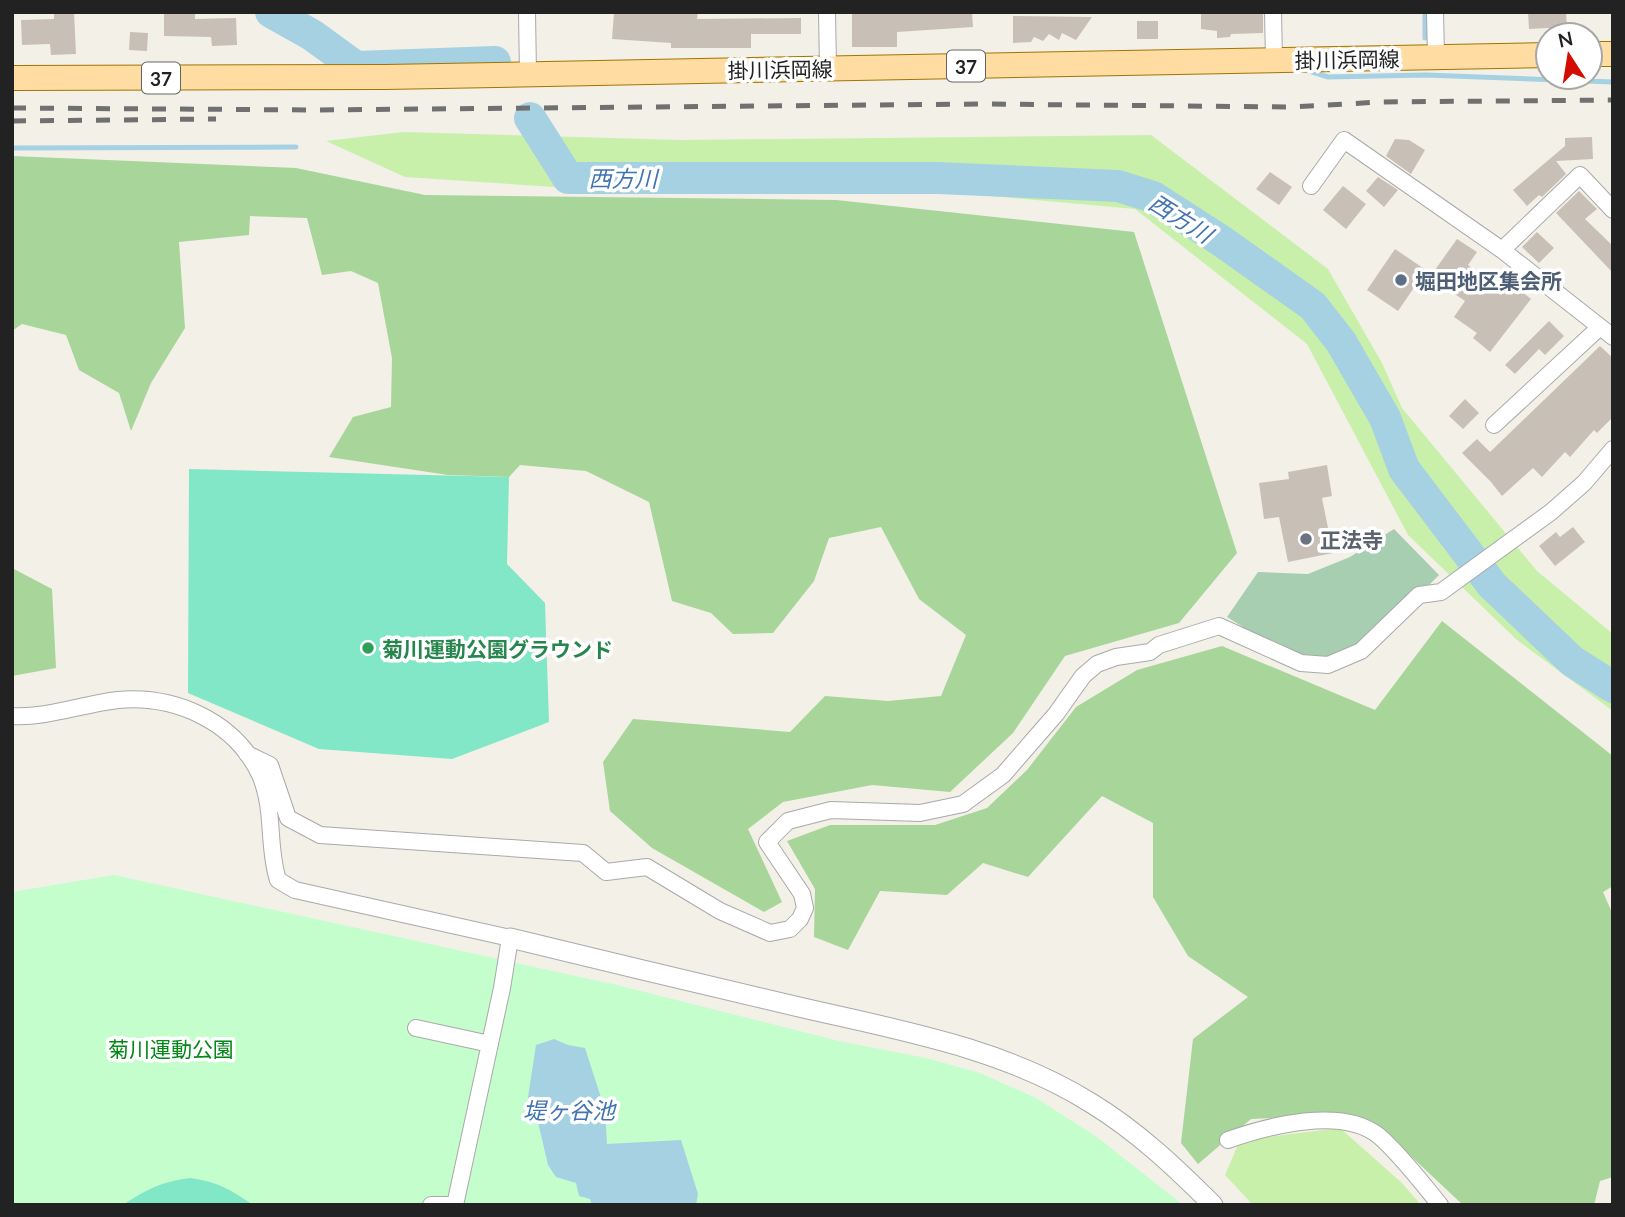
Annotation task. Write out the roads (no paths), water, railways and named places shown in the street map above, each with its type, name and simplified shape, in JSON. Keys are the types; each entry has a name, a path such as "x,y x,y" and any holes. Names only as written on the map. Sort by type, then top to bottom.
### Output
{"main road":[{"name":"掛川浜岡線","path":"12,78 528,75 1534,55"}],"street":[{"path":"527,12 528,75"},
{"path":"827,12 828,68"},
{"path":"1273,12 1274,60"},
{"path":"1435,12 1436,57"},
{"path":"1311,186 1344,140 1502,250 1606,332 1494,425"},
{"path":"1502,250 1580,175 1613,210"},
{"path":"247,754 270,765 288,818 320,835 583,853 606,872 647,867 720,911 770,933 790,929 800,919 805,908 802,894 767,842 788,821 831,810 920,813 963,804 1003,775 1055,714 1083,676 1097,664 1116,657 1150,652 1159,645 1219,626 1301,663 1328,665 1361,651 1419,595 1441,592 1567,498 1584,483 1613,449"},
{"path":"12,716 118,700 153,700 183,708 212,720 231,735 260,775 269,801 274,868 278,880 295,890 510,937 933,1039 1006,1063 1090,1102 1152,1147 1207,1202"},
{"path":"431,1205 453,1205 490,1044 510,937"},
{"path":"416,1028 490,1044"},
{"path":"1228,1140 1258,1129 1330,1120 1361,1126 1379,1136 1440,1205"}],"water":[{"name":"堤ヶ谷池","path":"554,1039 585,1048 605,1110 607,1144 681,1140 698,1194 696,1205 592,1205 590,1199 579,1196 576,1183 556,1177 548,1165 534,1105 528,1097 536,1045"}],"waterway":[{"name":"西方川","path":"271,12 312,35 356,67 495,62"},
{"path":"1425,12 1425,38"},
{"path":"1309,71 1328,77 1426,75 1613,82"},
{"name":"西方川","path":"530,118 568,178 938,178 1118,186 1153,197 1220,240 1313,306 1341,342 1385,418 1404,469 1492,585 1572,661 1613,687"},
{"path":"12,148 296,147"}],"railway":[{"path":"12,108 320,110 982,104 1291,107 1381,102 1613,100"},
{"path":"12,121 216,119"}],"place":[{"name":"堀田地区集会所","path":"1401,280"},
{"name":"正法寺","path":"1306,539"},
{"name":"菊川運動公園グラウンド","path":"368,648"}],"park label":[{"name":"菊川運動公園","path":"171,1048"}]}
